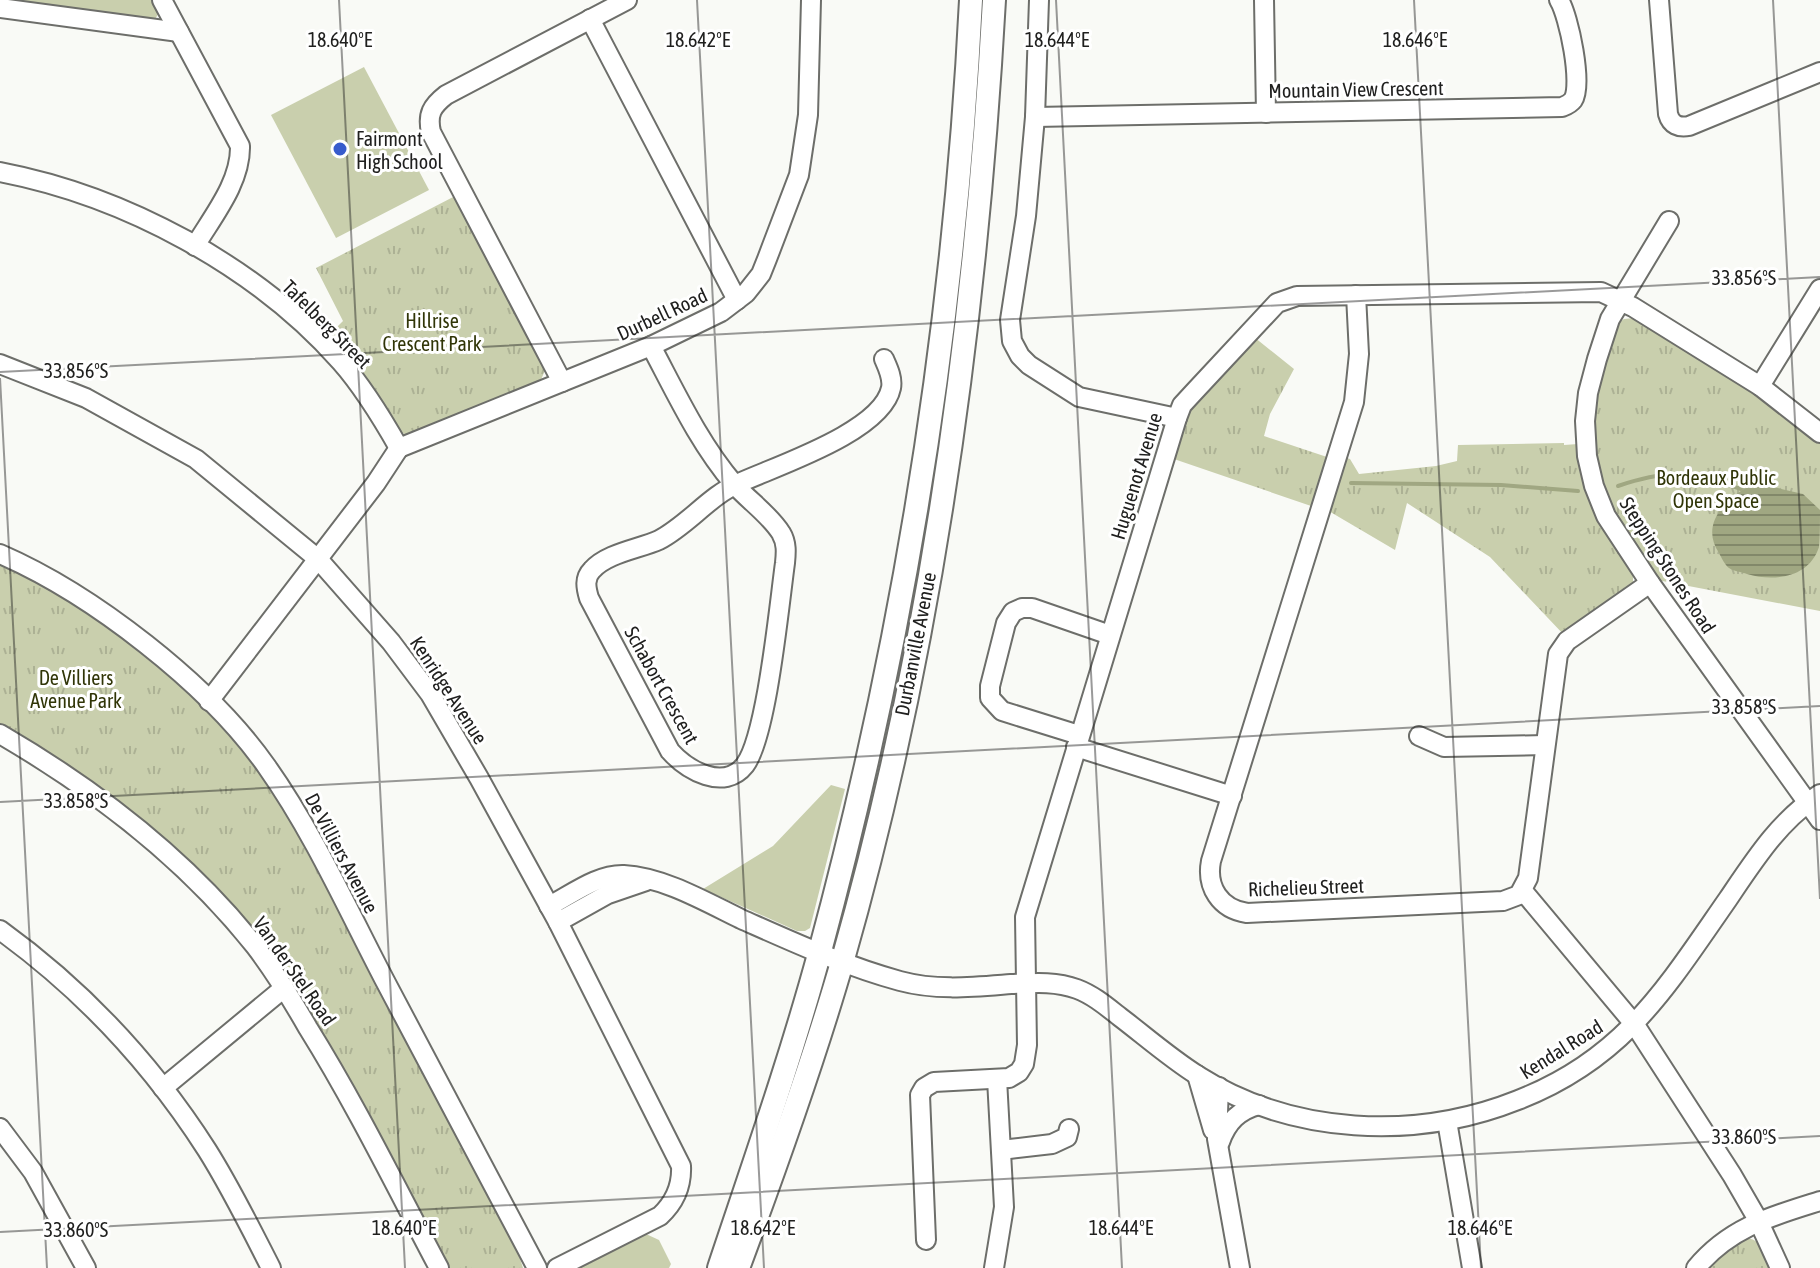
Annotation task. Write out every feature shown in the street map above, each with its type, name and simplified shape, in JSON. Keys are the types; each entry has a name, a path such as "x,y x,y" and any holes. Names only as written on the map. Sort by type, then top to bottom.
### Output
{"main road":[{"name":"Durbanville Avenue","path":"719,1268 820,953 879,709 926,452 952,246 971,0"},
{"name":"Durbanville Avenue","path":"738,1268 780,1156 842,962 902,715 950,453 980,210 994,0"}],"street":[{"path":"162,0 240,146 239,165 232,183 195,246"},
{"path":"562,382 431,132 429,115 436,102 446,95 627,0"},
{"name":"Durbell Road","path":"399,448 651,346 715,315 737,300 761,274 799,175 808,115 811,0"},
{"path":"1039,0 1035,117 1026,216 1010,320 1015,348 1029,365 1079,397 1177,418"},
{"path":"1264,0 1266,113"},
{"name":"Mountain View Crescent","path":"1035,117 1566,106 1573,100 1575,92 1573,47 1567,14 1559,0"},
{"path":"1659,0 1668,114 1671,122 1679,127 1689,126 1820,72"},
{"path":"0,8 179,32"},
{"path":"590,19 737,300"},
{"name":"Tafelberg Street","path":"0,172 86,194 143,218 195,246 259,288 341,362 368,397 399,448"},
{"name":"Stepping Stones Road","path":"1669,221 1610,319 1588,393 1585,421 1587,456 1594,486 1606,516 1650,583 1814,798 1820,820"},
{"path":"1760,386 1820,289"},
{"name":"Huguenot Avenue","path":"997,1079 1015,1075 1024,1064 1028,1019 1025,917 1177,418 1182,405 1277,303 1297,296 1592,291 1610,295 1760,386 1820,433"},
{"name":"Richelieu Street","path":"1356,295 1358,372 1350,416 1211,861 1210,878 1219,899 1239,912 1503,901 1523,891"},
{"name":"Schabort Crescent","path":"651,346 696,430 735,485 781,533 786,550 765,697 752,752 744,767 713,778 687,767 670,751 589,598 586,583 591,571 600,563 678,529 735,485 824,446 858,427 890,392 891,378 884,359"},
{"name":"Kenridge Avenue","path":"0,364 86,398 176,446 248,500 318,559 391,642 430,694 554,914 678,1156 682,1173 676,1195 665,1212 557,1268"},
{"path":"209,701 376,483 399,448"},
{"name":"De Villiers Avenue","path":"0,554 83,599 123,626 209,701 252,747 287,797 537,1268"},
{"path":"1650,583 1571,638 1561,649 1555,664 1528,878 1523,891 1635,1025 1758,1220 1780,1268"},
{"path":"1110,635 1027,608 1013,612 1006,623 990,686 993,703 1002,711 1077,741 1232,796"},
{"name":"Van der Stel Road","path":"0,734 56,768 138,828 225,911 256,947 338,1076 439,1268"},
{"path":"1419,736 1444,747 1545,745"},
{"name":"Kendal Road","path":"554,914 608,877 624,875 663,884 842,962 899,980 935,987 1055,983 1082,991 1197,1075 1259,1105 1305,1118 1356,1126 1400,1126 1447,1121 1490,1111 1552,1085 1593,1059 1635,1025 1672,980 1768,840 1814,798"},
{"path":"0,930 31,952 102,1015 163,1088 220,1171 271,1268"},
{"path":"163,1088 284,988"},
{"path":"1197,1075 1218,1144 1240,1268"},
{"path":"926,1240 921,1091 934,1082 997,1079 1004,1207 994,1268"},
{"path":"1218,1144 1219,1087"},
{"path":"1218,1144 1232,1120 1259,1105"},
{"path":"1447,1121 1472,1268"},
{"path":"0,1128 33,1172 86,1268"},
{"path":"1001,1150 1052,1144 1067,1137 1069,1129"},
{"path":"1696,1268 1721,1244 1758,1220 1820,1201"}],"green space":[{"path":"0,0 156,0 160,11 154,21"},
{"path":"364,67 429,190 336,238 271,115"},
{"name":"Hillrise Crescent Park","path":"457,195 546,368 540,382 407,435 398,431 326,338 343,321 316,268"},
{"name":"Bordeaux Public Open Space","path":"1634,318 1763,397 1820,441 1820,611 1657,580 1605,499 1593,450 1594,400 1617,324"},
{"path":"1254,337 1294,369 1270,414 1264,436 1330,458 1314,507 1171,458 1194,403"},
{"name":"Bordeaux Public Open Space","path":"1578,444 1633,572 1633,585 1565,636 1490,557 1407,503 1395,550 1327,510 1344,457 1350,459 1359,474 1457,461 1458,445"},
{"name":"De Villiers Avenue Park","path":"0,563 89,613 168,674 204,708 269,786 297,828 515,1243 523,1268 445,1268 248,930 0,727"},
{"path":"831,785 845,789 810,928 797,931 703,889 773,846"},
{"path":"646,1234 659,1240 671,1264 669,1268 575,1268"},
{"path":"1744,1238 1759,1244 1773,1268 1705,1268 1714,1259"}],"shaded area":[{"path":"1756,483 1803,494 1820,510 1819,547 1814,557 1799,571 1768,578 1735,571 1725,563 1713,542 1712,531 1720,510 1736,494"}],"waterway":[{"path":"1618,486 1653,477 1680,475 1741,489"},
{"path":"1351,483 1501,485 1578,491"}],"place":[{"name":"Fairmont High School","path":"340,149"}]}
